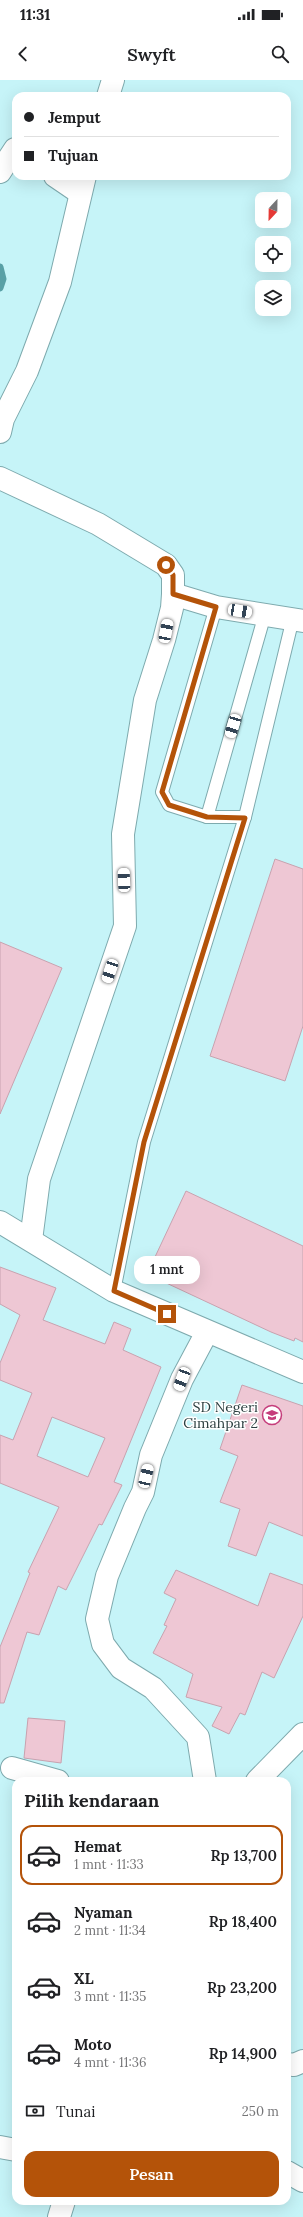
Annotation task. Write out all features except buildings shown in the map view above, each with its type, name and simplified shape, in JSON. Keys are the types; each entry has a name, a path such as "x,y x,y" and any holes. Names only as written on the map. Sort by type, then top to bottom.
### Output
{"street":[{"path":"109,92 113,80"},
{"path":"0,139 12,146"},
{"path":"0,172 12,155"},
{"path":"0,432 3,419 27,371 60,282 83,185 67,180"},
{"path":"0,478 98,524 166,565 173,575 172,608 164,640 145,700 123,834 125,926 39,1179 30,1240"},
{"path":"173,594 216,607 298,619"},
{"path":"0,1222 114,1291 303,1372"},
{"path":"204,1777 198,1737 153,1688 121,1668 103,1644 97,1619 107,1576 143,1492 152,1455 182,1379 207,1332"},
{"path":"261,1777 303,1734"},
{"path":"12,1768 44,1777"},
{"path":"291,2065 294,2065 303,2061"},
{"path":"0,2147 12,2149"},
{"path":"291,2174 303,2181"},
{"path":"59,2217 63,2205"}],"lane":[{"path":"216,607 162,792 169,805 207,817 245,818"},
{"path":"207,817 265,614"},
{"path":"114,1291 144,1142 245,818 298,619"}],"waterway":[{"path":"0,267 3,279 0,288"}],"place":[{"name":"SD Negeri Cimahpar 2","path":"272,1415"}],"route":[{"path":"166,565 173,575 173,594 216,607 162,792 169,805 207,817 224,819 245,818 144,1142 114,1291 167,1314"}]}
